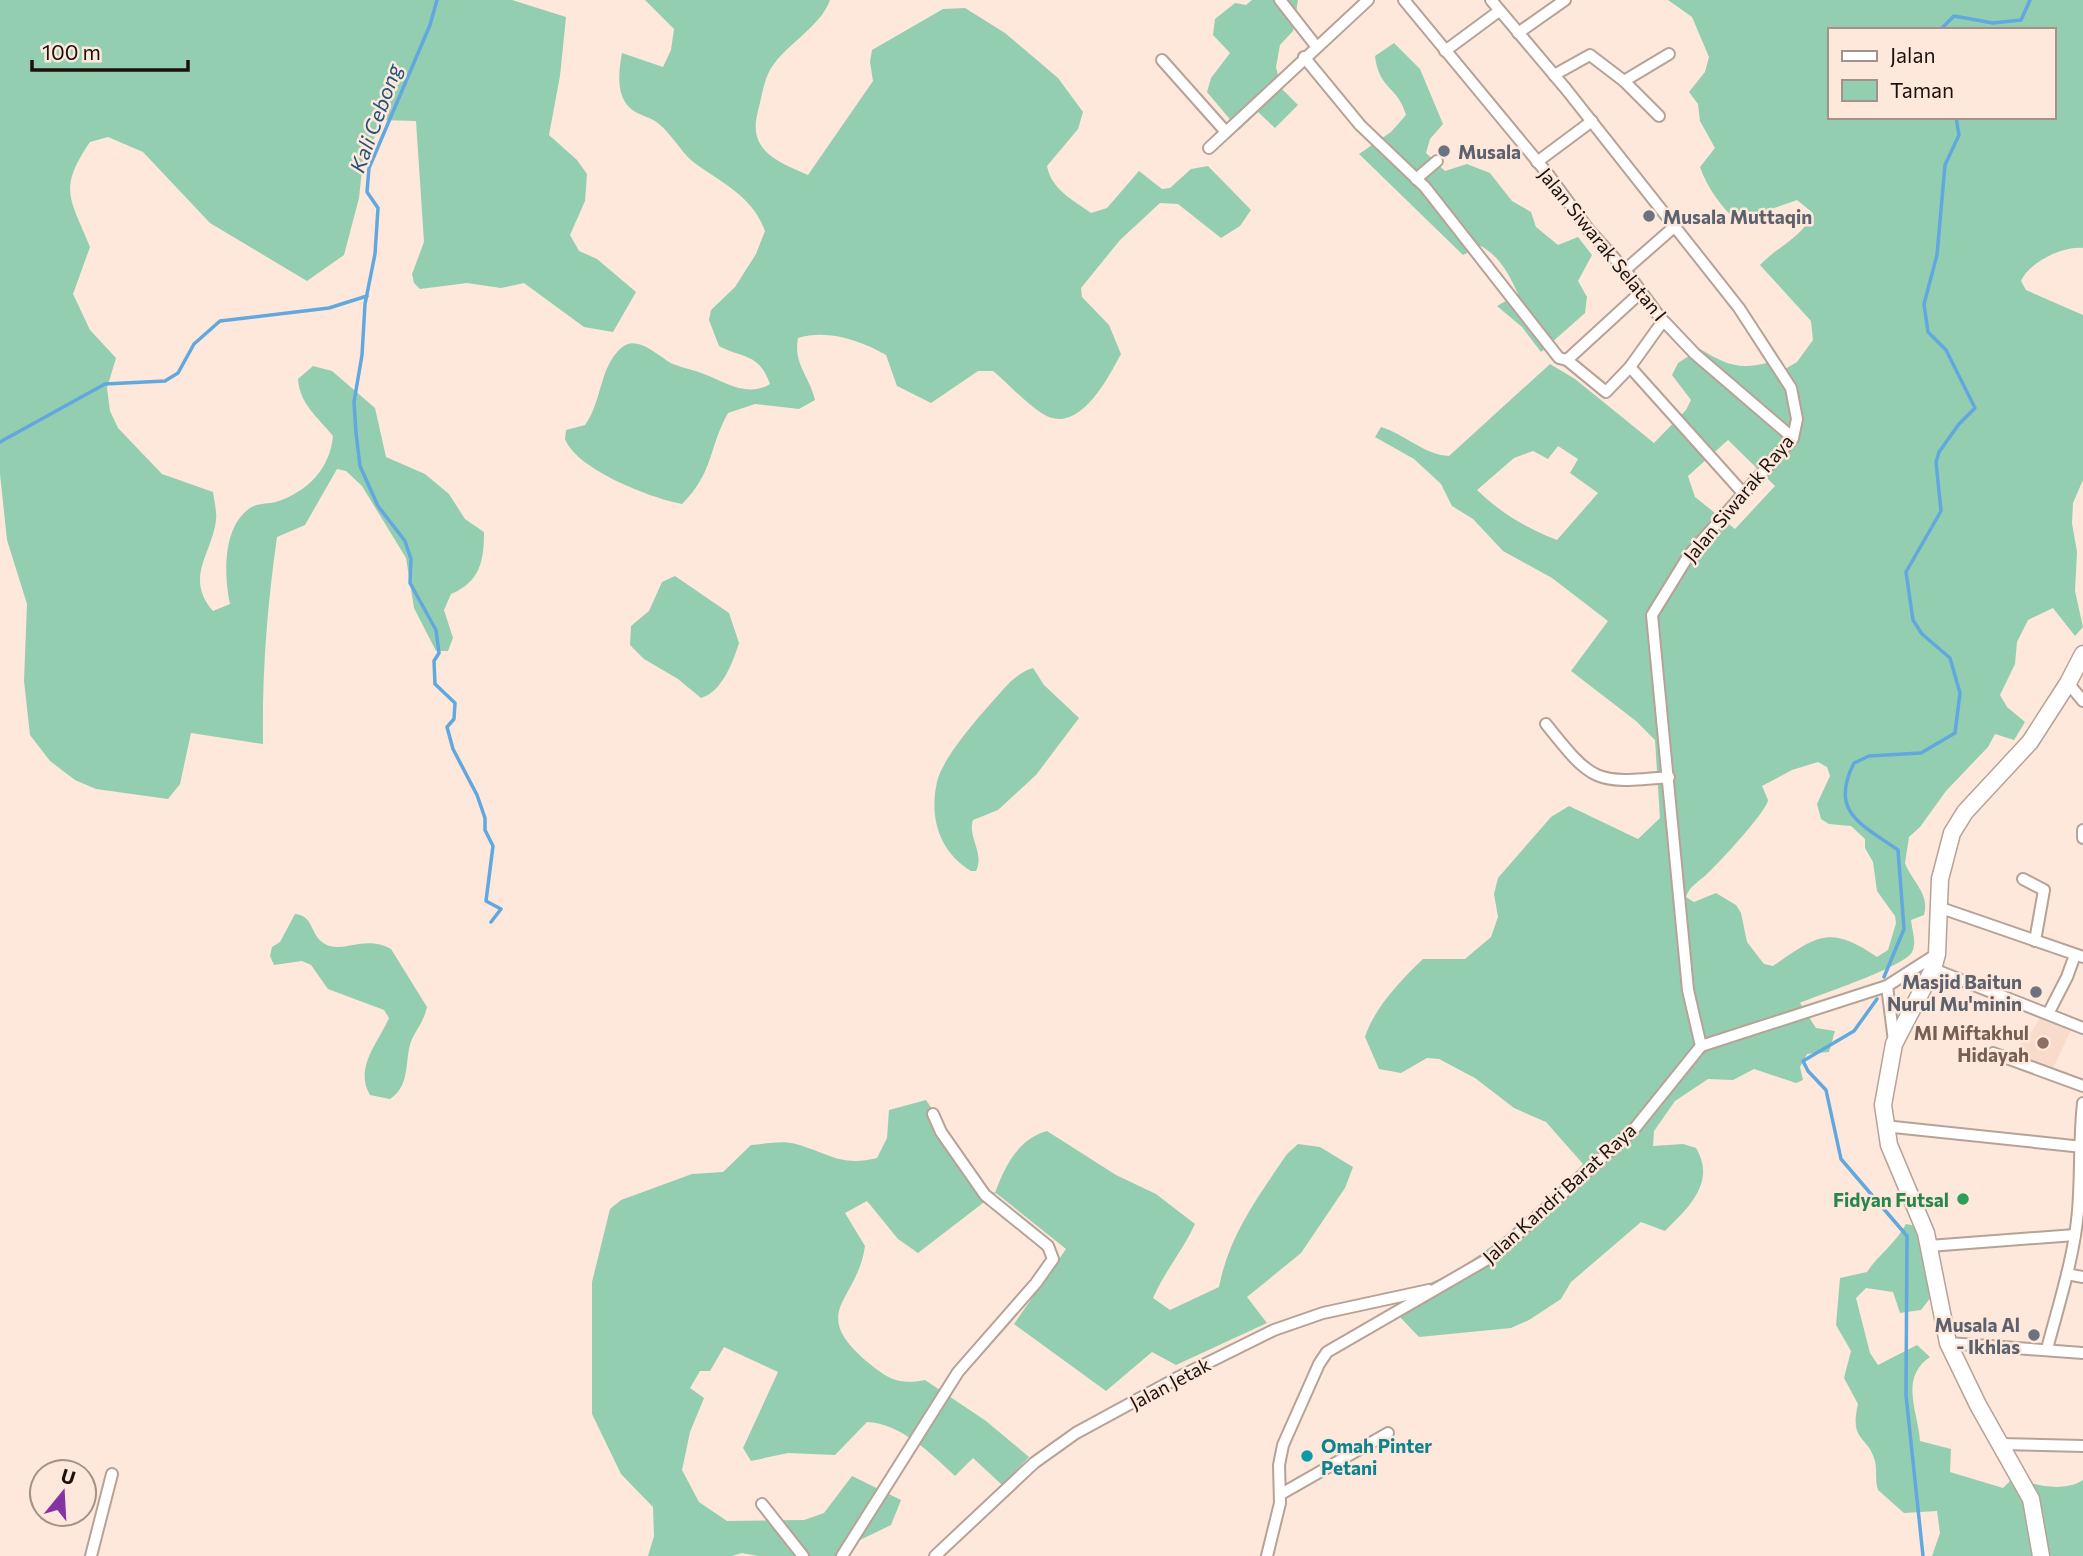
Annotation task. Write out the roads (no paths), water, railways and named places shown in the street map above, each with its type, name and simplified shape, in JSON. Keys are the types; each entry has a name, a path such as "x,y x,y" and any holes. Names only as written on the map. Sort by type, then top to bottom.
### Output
{"main road":[{"path":"2040,1556 2031,1499 1948,1343 1929,1246 1884,1126 1886,1080 1894,1044 1935,961 1941,908 1940,879 1952,833 1965,812 2030,742 2068,683 2083,654"}],"street":[{"path":"1280,0 1316,46"},
{"path":"1209,148 1368,0"},
{"name":"Jalan Siwarak Selatan I","path":"1404,0 1537,162 1588,229 1625,270 1663,321 1695,354 1793,438"},
{"name":"Jalan Siwarak Raya","path":"1491,0 1592,121 1739,308 1791,388 1797,419 1793,438 1689,555 1652,615 1688,990 1701,1046"},
{"path":"1518,33 1565,0"},
{"path":"1445,51 1499,11"},
{"path":"1624,81 1669,54"},
{"path":"1554,75 1590,55 1624,81 1659,116"},
{"path":"1304,57 1360,125 1416,179 1553,352 1606,392 1630,367 1663,321"},
{"path":"1162,60 1226,132"},
{"path":"1537,162 1592,121"},
{"path":"1416,179 1437,161"},
{"path":"1625,270 1674,227"},
{"path":"1567,360 1640,293"},
{"path":"1630,367 1743,493"},
{"path":"2068,683 2083,701"},
{"path":"1546,724 1562,744 1598,778 1619,782 1669,777"},
{"path":"2083,830 2083,838"},
{"path":"2022,879 2044,890 2035,941"},
{"path":"1941,908 2079,956"},
{"path":"2049,1012 2079,956 2083,943"},
{"path":"1701,1046 1887,986 1935,961 2083,1028"},
{"path":"1887,986 1894,1044"},
{"name":"Jalan Kandri Barat Raya","path":"1267,1556 1281,1494 1279,1465 1283,1444 1327,1352 1344,1339 1446,1286 1493,1256 1635,1128 1701,1046"},
{"path":"1993,1053 2083,1086"},
{"path":"2047,1349 2075,1235 2083,1103"},
{"path":"842,1556 958,1372 1036,1283 1053,1259 1048,1246 985,1195 942,1132 933,1114"},
{"path":"1884,1126 2081,1147"},
{"path":"1929,1246 2075,1235"},
{"path":"2067,1274 2083,1277"},
{"name":"Jalan Jetak","path":"935,1556 1034,1462 1076,1433 1179,1377 1274,1330 1323,1313 1446,1286"},
{"path":"1948,1343 2083,1353"},
{"path":"1281,1494 1388,1433"},
{"path":"2000,1444 2083,1446"},
{"path":"91,1556 112,1474"},
{"path":"762,1504 803,1556"}],"waterway":[{"path":"437,0 430,25 369,168 367,192 378,208 375,254 365,304 362,355 354,402 360,466 378,506 405,541 411,559 410,583 436,630 439,653 434,661 435,684 455,703 454,719 447,727 453,749 477,795 485,818 485,830 493,846 486,901 501,909 491,922"},
{"path":"1942,28 1954,16 1993,23 2021,20 2030,0"},
{"path":"1884,977 1904,929 1898,850 1861,824 1847,805 1845,794 1854,763 1869,756 1921,753 1955,733 1960,693 1950,658 1922,634 1913,620 1906,572 1941,511 1936,462 1939,452 1959,424 1975,408 1946,350 1928,332 1924,304 1937,255 1945,165 1959,135 1956,119"},
{"name":"Kali Cebong","path":"0,442 105,384 165,381 178,373 194,344 220,321 329,308 367,296"},
{"path":"1877,999 1854,1031 1803,1061 1808,1071 1826,1090 1841,1159 1907,1236 1906,1395 1923,1556"}],"place":[{"name":"Musala","path":"1444,151"},
{"name":"Musala Muttaqin","path":"1649,216"},
{"name":"Masjid Baitun Nurul Mu'minin","path":"2036,992"},
{"name":"MI Miftakhul Hidayah","path":"2043,1043"},
{"name":"Fidyan Futsal","path":"1963,1199"},
{"name":"Musala Al - Ikhlas","path":"2034,1335"},
{"name":"Omah Pinter Petani","path":"1307,1456"}]}
